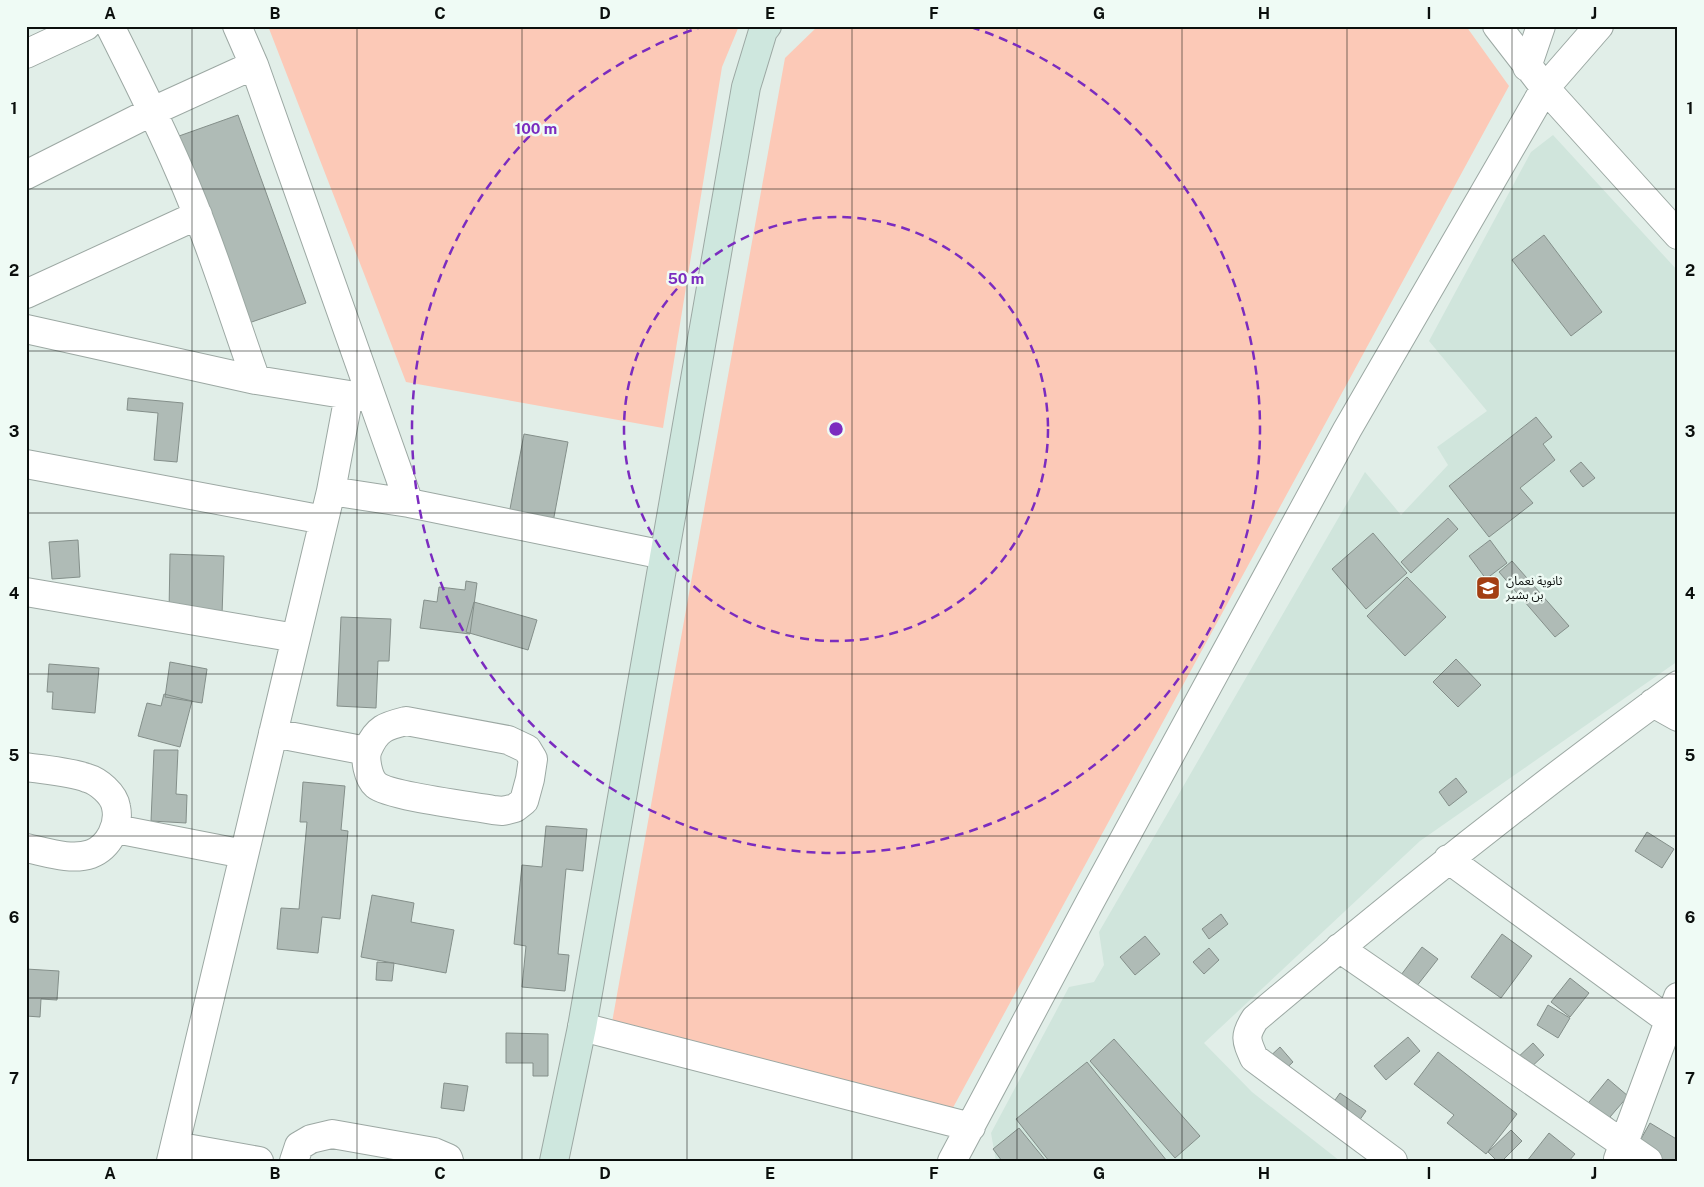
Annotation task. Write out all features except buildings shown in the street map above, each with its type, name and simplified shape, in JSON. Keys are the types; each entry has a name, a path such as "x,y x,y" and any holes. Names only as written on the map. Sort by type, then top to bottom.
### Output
{"main road":[{"path":"554,1161 582,1028 746,87 763,31 767,26"}],"street":[{"path":"26,54 86,26"},
{"path":"110,26 153,111 198,215 256,380"},
{"path":"237,26 254,65 360,397 409,503"},
{"path":"1497,26 1545,88 1678,236"},
{"path":"1528,67 1541,26"},
{"path":"952,1161 1091,900 1347,430 1545,88 1599,26"},
{"path":"26,175 153,111 254,65"},
{"path":"26,294 198,215"},
{"path":"26,329 256,380 360,397"},
{"path":"259,1161 173,1153 331,491 360,397"},
{"path":"26,464 324,520"},
{"path":"331,491 409,503 664,555"},
{"path":"26,592 296,638"},
{"path":"1393,1161 1254,1058 1247,1042 1248,1030 1255,1019 1338,948 1448,860 1678,686"},
{"path":"1654,703 1678,717"},
{"path":"406,721 508,740 527,749 533,759 524,800 515,808 503,811 393,792 376,785 368,771 367,751 378,732 390,725 406,721"},
{"path":"274,733 367,751"},
{"path":"26,767 88,778 108,791 116,806 116,828 104,845 91,854 68,856 26,848"},
{"path":"116,828 244,854"},
{"path":"1448,860 1675,1015 1621,1152"},
{"path":"1338,948 1621,1152 1648,1161"},
{"path":"582,1028 971,1127"},
{"path":"294,1161 299,1146 311,1139 332,1134 434,1152 448,1158 449,1161"}],"shaded area":[{"path":"268,26 739,26 722,67 663,428 406,382"},
{"path":"818,26 1466,26 1509,86 949,1115 611,1028 785,58"},
{"name":"ثانوية نعمان بن بشير","path":"1553,135 1678,271 1678,661 1420,841 1204,1043 1252,1092 1340,1161 996,1161 991,1133 1069,987 1094,982 1104,965 1099,932 1365,472 1401,515 1448,465 1437,447 1487,411 1429,341 1531,152"}],"place":[{"name":"ثانوية نعمان بن بشير","path":"1488,588"}]}
